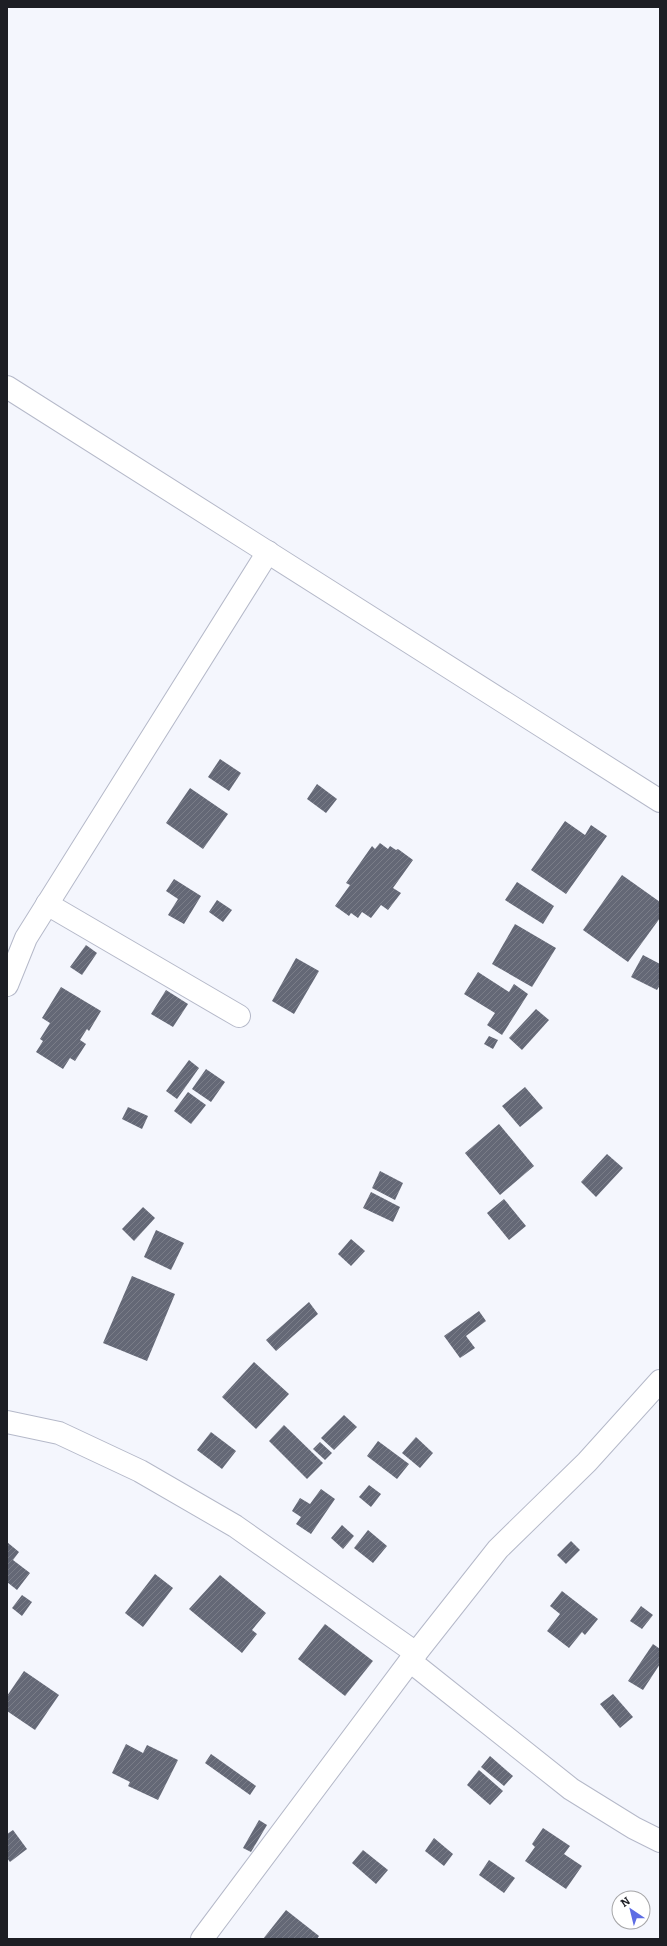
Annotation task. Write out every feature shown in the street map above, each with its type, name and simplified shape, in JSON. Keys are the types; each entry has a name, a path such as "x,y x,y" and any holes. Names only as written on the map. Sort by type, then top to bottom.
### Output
{"street":[{"path":"7,387 660,801"},
{"path":"7,985 26,938 268,552"},
{"path":"47,904 239,1016"},
{"path":"202,1939 413,1657 498,1549 587,1462 660,1381"},
{"path":"7,1422 59,1433 140,1471 235,1526 413,1657 571,1789 634,1828 660,1841"}],"building":[{"path":"220,759 241,773 229,791 208,777"},
{"path":"317,784 337,799 326,813 307,799"},
{"path":"190,788 228,814 203,849 166,823"},
{"path":"565,821 585,835 591,825 607,836 566,894 531,870"},
{"path":"380,843 388,849 390,846 396,850 398,849 413,860 393,888 401,893 388,910 381,905 371,918 362,912 358,918 351,913 349,916 335,906 350,885 346,883 372,846 375,849"},
{"path":"622,875 660,902 660,918 628,962 583,930"},
{"path":"174,879 201,896 184,924 168,915 178,899 166,891"},
{"path":"517,882 554,906 543,924 505,900"},
{"path":"217,900 232,910 223,922 209,912"},
{"path":"515,924 556,948 532,987 492,964"},
{"path":"86,945 97,953 82,975 70,967"},
{"path":"643,955 660,964 660,985 657,990 631,977"},
{"path":"296,958 319,971 294,1014 272,1001"},
{"path":"478,972 509,992 514,984 528,994 502,1035 487,1025 495,1013 464,994"},
{"path":"61,987 101,1011 89,1031 87,1029 80,1040 86,1044 75,1061 70,1058 63,1069 36,1052 43,1041 40,1039 50,1023 42,1018"},
{"path":"166,990 188,1004 173,1027 151,1014"},
{"path":"536,1009 549,1020 522,1050 509,1038"},
{"path":"489,1036 498,1040 493,1049 484,1044"},
{"path":"189,1060 199,1068 177,1099 166,1091"},
{"path":"206,1069 225,1082 211,1102 192,1089"},
{"path":"525,1087 543,1108 520,1127 502,1106"},
{"path":"188,1092 206,1105 191,1124 174,1111"},
{"path":"128,1107 148,1116 142,1129 122,1119"},
{"path":"499,1124 534,1166 500,1195 465,1153"},
{"path":"607,1154 623,1168 596,1197 581,1182"},
{"path":"380,1171 403,1183 395,1200 372,1188"},
{"path":"371,1192 400,1207 393,1222 363,1208"},
{"path":"504,1199 526,1226 509,1240 487,1213"},
{"path":"143,1207 155,1218 134,1241 122,1229"},
{"path":"156,1230 184,1243 171,1270 144,1257"},
{"path":"351,1239 365,1251 351,1266 338,1254"},
{"path":"132,1276 175,1294 147,1361 103,1343"},
{"path":"309,1302 318,1314 276,1351 266,1340"},
{"path":"479,1311 486,1321 466,1336 475,1348 460,1358 444,1336"},
{"path":"254,1362 289,1394 256,1429 222,1397"},
{"path":"344,1415 357,1427 334,1450 321,1438"},
{"path":"284,1425 323,1463 307,1479 269,1441"},
{"path":"211,1432 236,1451 222,1469 197,1450"},
{"path":"416,1437 433,1453 420,1468 402,1453"},
{"path":"378,1441 409,1464 397,1479 367,1456"},
{"path":"320,1442 332,1453 325,1460 313,1449"},
{"path":"369,1485 381,1494 371,1507 359,1497"},
{"path":"321,1489 335,1499 311,1534 296,1524 301,1517 292,1511 300,1498 310,1504"},
{"path":"342,1525 354,1536 343,1549 331,1538"},
{"path":"368,1530 387,1546 373,1563 354,1548"},
{"path":"571,1541 580,1550 566,1564 557,1555"},
{"path":"7,1542 19,1552 13,1560 30,1573 17,1590 7,1582"},
{"path":"155,1574 173,1588 143,1627 125,1613"},
{"path":"220,1575 266,1613 252,1630 257,1634 242,1653 189,1609"},
{"path":"562,1591 598,1619 585,1635 582,1632 569,1648 547,1631 560,1614 550,1606"},
{"path":"22,1595 32,1602 22,1616 12,1608"},
{"path":"641,1606 653,1615 642,1629 630,1621"},
{"path":"325,1624 373,1661 345,1696 298,1659"},
{"path":"653,1644 660,1649 660,1664 643,1690 628,1681"},
{"path":"24,1671 59,1695 35,1730 7,1711 7,1696"},
{"path":"613,1694 633,1717 620,1728 600,1704"},
{"path":"126,1744 143,1753 147,1745 178,1760 158,1800 128,1786 130,1782 112,1773"},
{"path":"211,1754 256,1786 250,1795 205,1763"},
{"path":"490,1756 513,1776 504,1786 481,1767"},
{"path":"479,1770 503,1791 490,1805 467,1785"},
{"path":"259,1820 267,1825 251,1852 243,1848"},
{"path":"543,1828 570,1846 564,1854 582,1866 566,1889 525,1861 535,1847 532,1844"},
{"path":"13,1830 27,1849 10,1862 7,1858 7,1834"},
{"path":"434,1838 453,1854 444,1866 425,1851"},
{"path":"363,1850 388,1870 376,1884 352,1863"},
{"path":"489,1860 515,1878 504,1893 479,1875"},
{"path":"286,1910 319,1936 317,1939 263,1939"}]}
